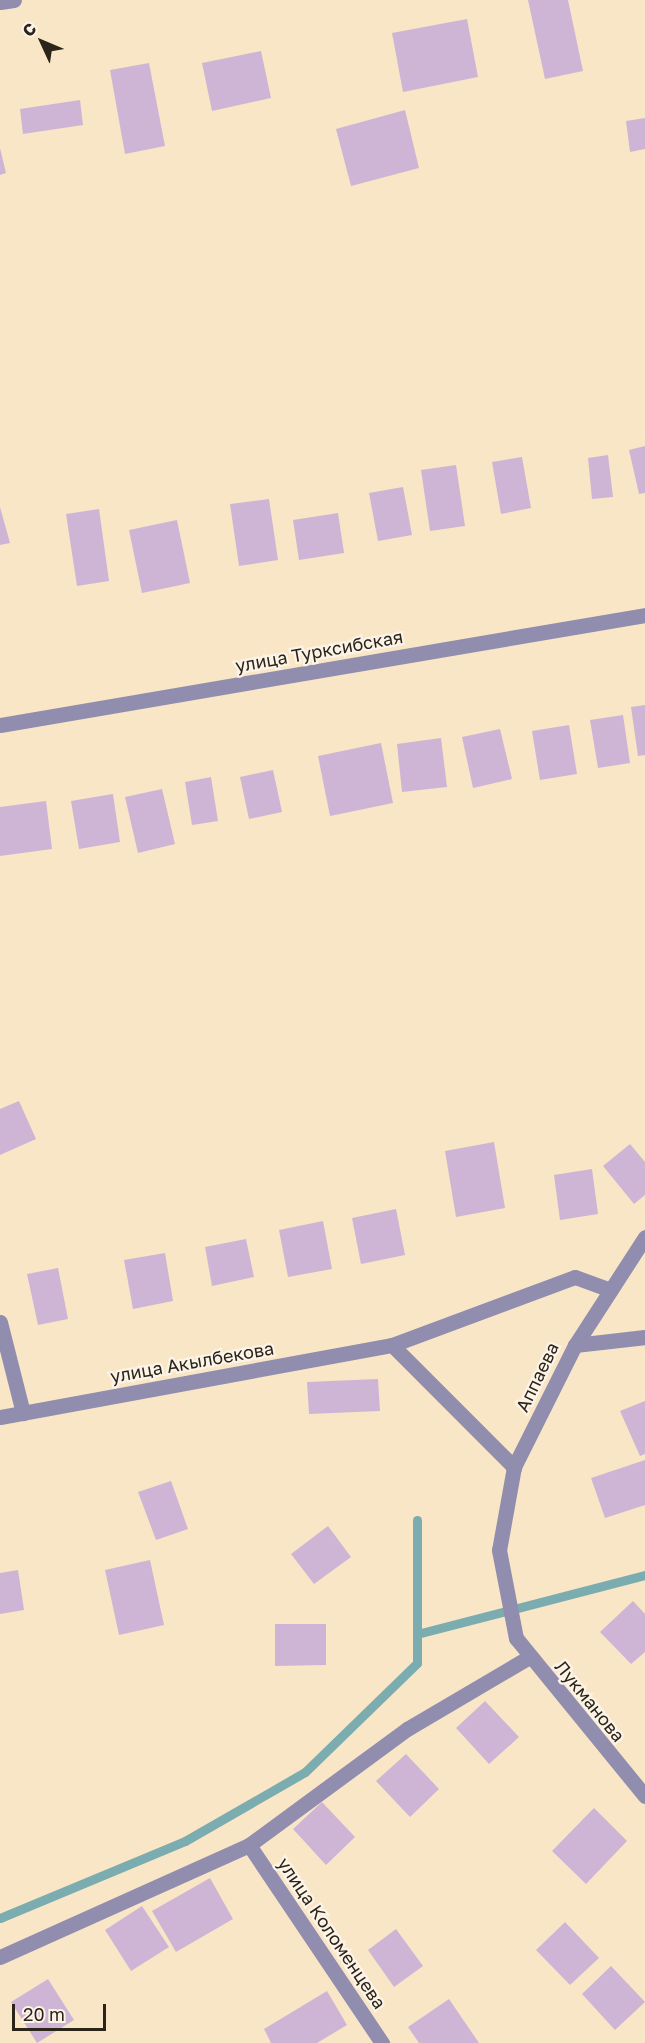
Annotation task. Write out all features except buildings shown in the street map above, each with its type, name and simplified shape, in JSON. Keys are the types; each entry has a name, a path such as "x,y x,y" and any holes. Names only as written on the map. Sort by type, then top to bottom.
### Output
{"street":[{"path":"0,2 14,0"},
{"name":"улица Турксибская","path":"0,725 645,615"},
{"name":"Аппаева","path":"510,1627 499,1550 514,1467 575,1345 645,1237"},
{"name":"улица Акылбекова","path":"0,1417 392,1345 574,1276 611,1290"},
{"path":"0,1322 23,1413"},
{"path":"575,1345 645,1337"},
{"path":"392,1345 514,1467"},
{"name":"Лукманова","path":"510,1627 529,1657 645,1796"},
{"path":"0,1958 249,1845 407,1729 529,1657"},
{"name":"улица Коломенцева","path":"249,1845 382,2043"}],"waterway":[{"path":"0,1918 185,1841 305,1772 417,1663 417,1520"},
{"path":"417,1634 645,1575"}]}
